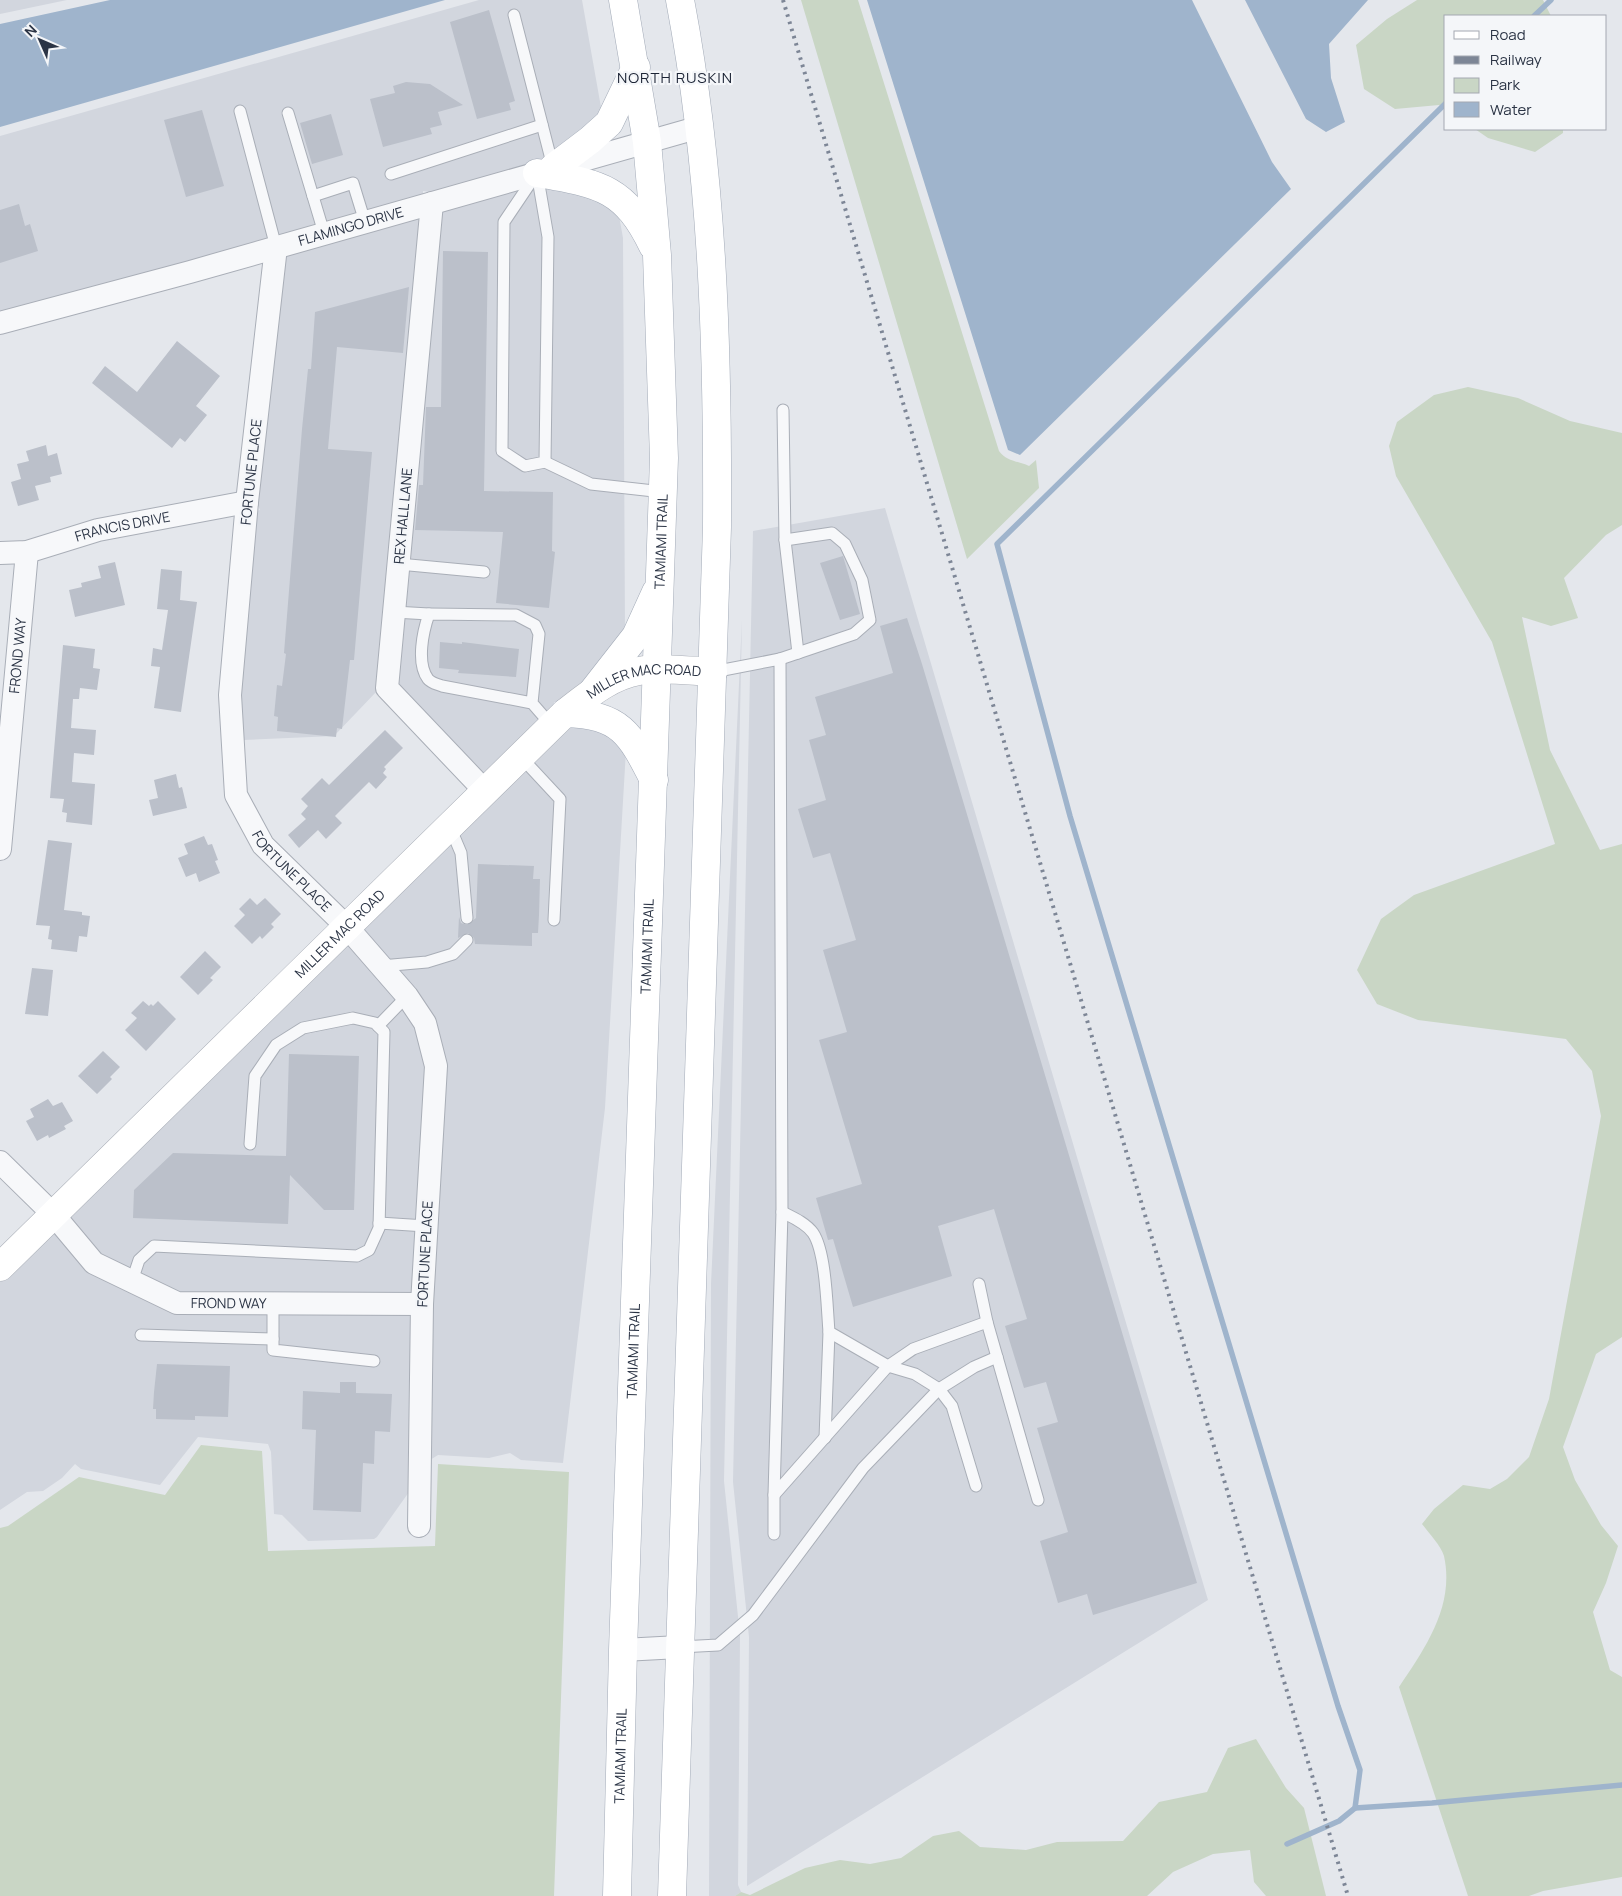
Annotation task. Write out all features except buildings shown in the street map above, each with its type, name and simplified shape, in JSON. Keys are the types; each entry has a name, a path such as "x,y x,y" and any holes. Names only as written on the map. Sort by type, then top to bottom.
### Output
{"main road":[{"name":"TAMIAMI TRAIL","path":"617,1896 623,1650 655,780 663,492 662,350 657,255 647,142 636,67 623,0"},
{"path":"672,1896 713,672 718,393 713,265 700,127 680,0"},
{"path":"545,171 590,140 608,123 636,67"},
{"path":"545,171 588,182 615,194 631,208 644,228 657,255"},
{"path":"593,691 636,636 661,582"},
{"name":"MILLER MAC ROAD","path":"0,1266 558,719 593,691 620,676 640,670 713,672"},
{"path":"558,719 591,714 608,719 625,733 638,748 655,780"}],"street":[{"name":"FLAMINGO DRIVE","path":"0,324 700,127"},
{"name":"REX HALL LANE","path":"432,203 387,688 484,790"},
{"name":"FORTUNE PLACE","path":"276,247 247,502 230,694 236,795 263,845 347,927 406,996 425,1024 436,1066 422,1304 419,1526"},
{"name":"FRANCIS DRIVE","path":"0,553 26,552 98,530 247,502"},
{"name":"FROND WAY","path":"0,849 26,552"},
{"name":"FROND WAY","path":"0,1162 53,1214 94,1263 178,1303 422,1304"},
{"path":"623,1650 679,1647"}],"lane":[{"path":"514,15 542,125 548,236 545,462"},
{"path":"240,111 276,247"},
{"path":"288,113 324,233"},
{"path":"392,174 542,125"},
{"path":"545,171 504,222 502,451 526,466 545,462 591,484 663,492"},
{"path":"313,196 353,183 365,222"},
{"path":"783,410 785,540 798,653"},
{"path":"713,672 780,659 854,634 870,620 862,580 845,544 832,533 785,540"},
{"path":"399,564 484,572"},
{"path":"394,612 516,615 535,625 539,634 532,703"},
{"path":"429,614 425,626 422,668 429,681 442,686 532,703 558,719"},
{"path":"774,1534 782,1212 780,659"},
{"path":"520,756 560,799 554,920"},
{"path":"449,825 461,853 467,918"},
{"path":"381,966 428,962 453,954 467,940"},
{"path":"378,1026 406,996"},
{"path":"132,1281 139,1260 154,1246 358,1256 369,1250 379,1223 384,1032 375,1023 353,1018 302,1028 276,1045 254,1076 250,1144"},
{"path":"782,1212 799,1221 813,1232 820,1248 829,1332 825,1438"},
{"path":"379,1223 426,1226"},
{"path":"979,1284 997,1357 1038,1500"},
{"path":"273,1303 274,1350 374,1361"},
{"path":"774,1495 888,1366 913,1349 988,1322"},
{"path":"829,1332 888,1366 915,1374 939,1389 952,1406 976,1486"},
{"path":"142,1335 273,1339"},
{"path":"679,1647 718,1645 753,1615 863,1468 939,1389 974,1367 997,1357"}],"shaded area":[{"path":"0,0 67,0 0,14"},
{"path":"479,0 582,0 602,113 548,159 536,162 528,161 527,165 431,192 423,191 423,195 275,236 267,234 267,238 186,262 0,312 0,136"},
{"path":"539,184 586,192 618,210 623,238 625,632 586,683 561,702 554,702 554,708 484,776 398,685 442,211"},
{"path":"420,217 378,690 334,736 243,740 240,696 256,511 260,510 257,503 286,255"},
{"path":"885,508 1208,1600 747,1886 749,1637 733,1482 753,531"},
{"path":"742,620 724,1481 740,1636 738,1885 741,1892 735,1896 709,1896 711,1284"},
{"path":"570,723 591,724 626,750 605,1108 563,1463 521,1460 510,1453 489,1458 438,1455 430,1460 432,1305 446,1064 361,928"},
{"path":"347,942 398,1002 416,1027 426,1065 412,1293 179,1292 100,1255 67,1216"},
{"path":"53,1230 174,1312 411,1314 409,1492 377,1537 374,1539 308,1541 282,1515 274,1514 271,1452 268,1444 198,1437 160,1485 81,1469 75,1464 62,1478 43,1491 27,1492 0,1510 0,1282"}],"green space":[{"path":"801,0 858,0 999,451 1009,459 1029,466 1036,460 1039,488 967,559"},
{"path":"1417,0 1543,0 1550,15 1444,15 1444,109 1439,105 1395,109 1364,89 1356,45 1387,19"},
{"path":"1476,130 1563,130 1563,133 1535,152 1488,138"},
{"path":"1468,387 1518,398 1570,421 1622,433 1622,525 1606,535 1564,578 1578,618 1551,626 1522,617 1550,750 1600,850 1622,844 1622,1337 1596,1354 1563,1447 1575,1480 1601,1525 1618,1546 1606,1583 1593,1612 1610,1670 1622,1677 1622,1877 1543,1891 1529,1896 1468,1896 1399,1687 1428,1642 1441,1609 1445,1592 1444,1556 1438,1544 1422,1524 1434,1509 1463,1485 1490,1489 1507,1479 1529,1457 1549,1399 1601,1116 1592,1071 1566,1039 1418,1020 1377,1004 1357,970 1381,919 1414,895 1555,844 1492,642 1396,476 1389,446 1397,422 1434,395"},
{"path":"201,1445 262,1451 268,1551 435,1546 438,1464 569,1472 554,1896 0,1896 0,1528 8,1526 79,1477 165,1495"},
{"path":"1256,1739 1286,1788 1304,1808 1326,1896 1266,1896 1254,1882 1250,1850 1213,1854 1173,1872 1147,1896 735,1896 741,1892 750,1895 805,1868 840,1860 870,1864 901,1858 933,1836 959,1831 980,1847 1026,1850 1057,1842 1123,1841 1159,1802 1207,1792 1228,1748"}],"water":[{"path":"110,0 445,0 0,127 0,24"},
{"path":"867,0 1192,0 1272,162 1291,189 1020,455 1008,450"},
{"path":"1245,0 1368,0 1329,44 1331,78 1345,122 1326,132 1306,119"}],"waterway":[{"path":"1535,15 1551,0"},
{"path":"1287,1844 1339,1821 1355,1808 1360,1770 1338,1706 1070,816 997,544 1444,105"},
{"path":"1355,1808 1432,1803 1622,1785"}],"railway":[{"path":"783,0 1348,1896"}],"district":[{"name":"NORTH RUSKIN","path":"675,78"}]}
